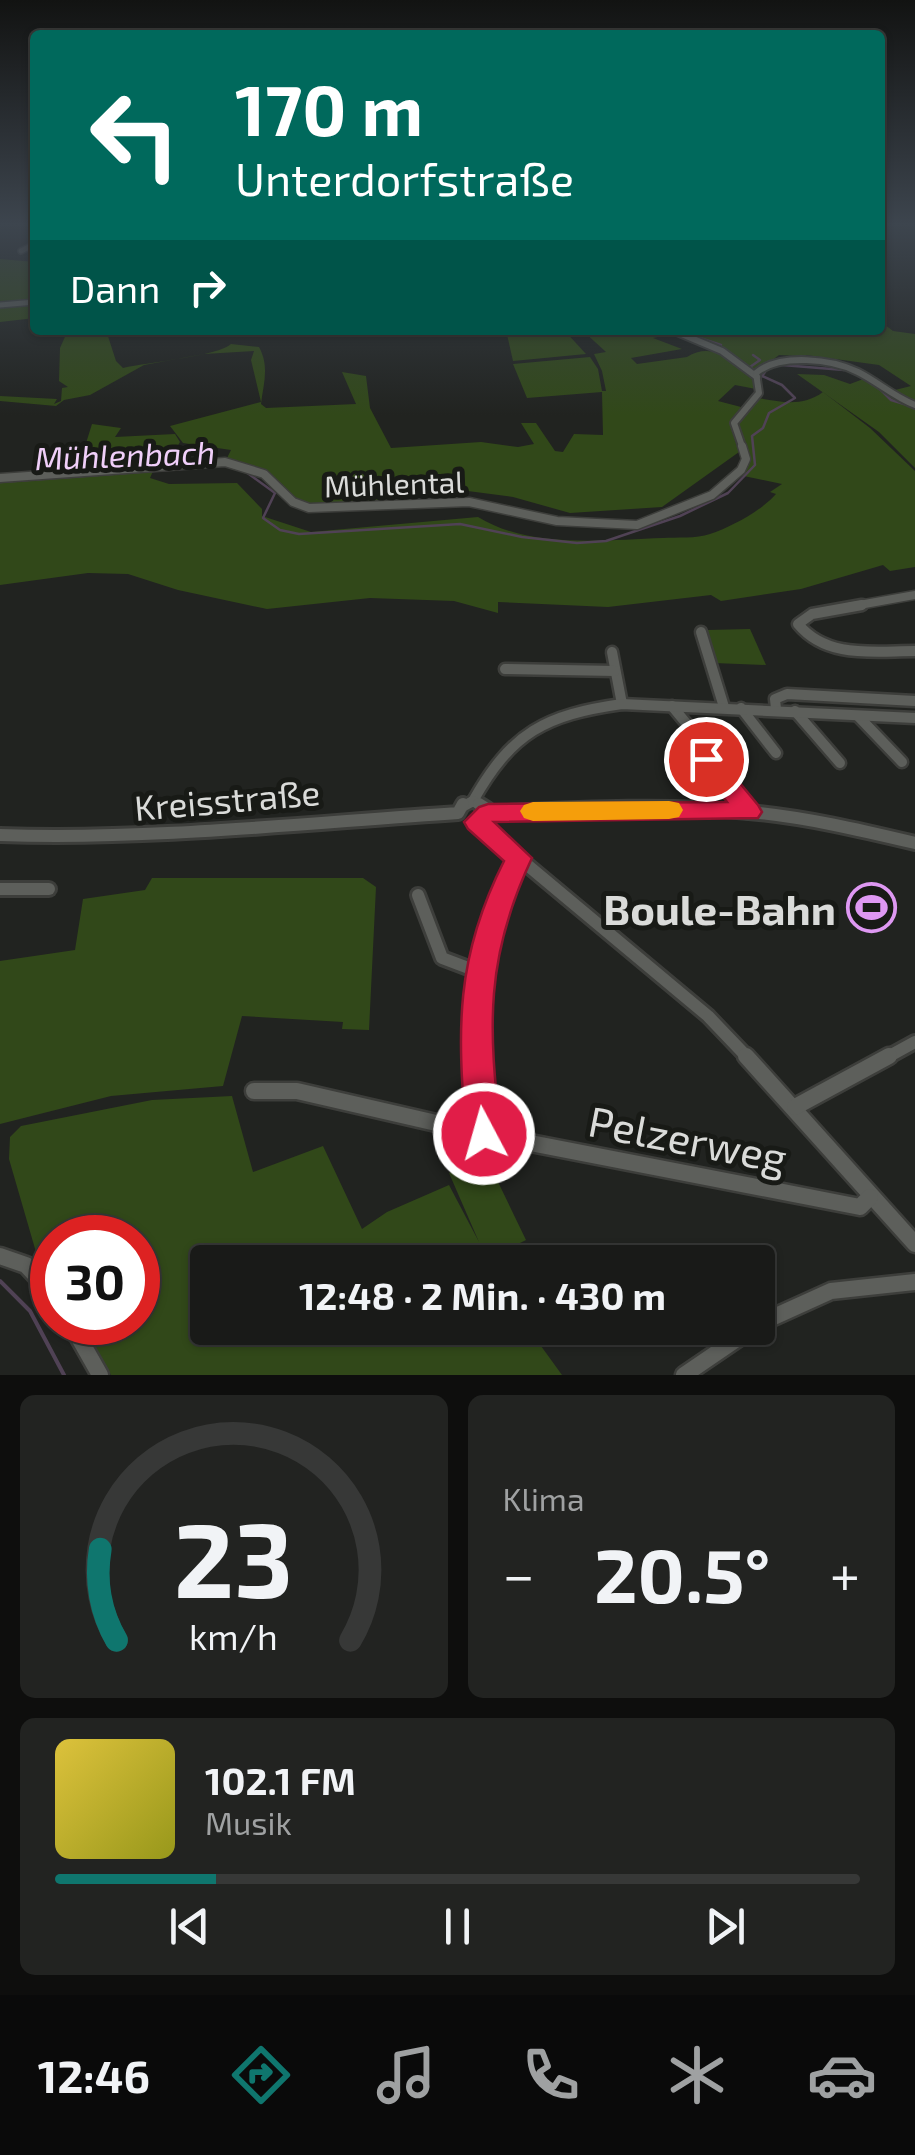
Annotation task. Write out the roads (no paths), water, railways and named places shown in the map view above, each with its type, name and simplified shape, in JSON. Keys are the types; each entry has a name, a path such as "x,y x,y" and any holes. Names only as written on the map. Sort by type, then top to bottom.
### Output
{"street":[{"path":"0,305 30,302"},
{"path":"684,335 722,350 758,377"},
{"path":"758,377 759,368 777,362 837,366 875,381 893,396 915,405"},
{"name":"Mühlental","path":"0,478 219,462 258,471 293,502 309,508 469,502 557,521 632,526 712,494 743,468 746,459 734,424 759,392 758,377"},
{"path":"915,595 812,614 798,624 811,639 827,647 915,650"},
{"path":"701,632 724,707"},
{"path":"612,652 622,704"},
{"path":"505,669 616,671"},
{"path":"776,709 775,699 787,694 915,701"},
{"path":"473,802 497,758 527,730 574,710 622,704 915,718"},
{"path":"672,706 714,757 706,759 749,812"},
{"path":"741,708 776,754"},
{"path":"795,711 840,763"},
{"path":"858,716 902,762"},
{"path":"458,813 460,806 473,802 484,805 482,818 519,858 670,982 796,1107 870,1198 915,1244"},
{"name":"Kreisstraße","path":"0,835 74,839 144,836 458,813 464,821 582,810 749,812 850,827 915,843"},
{"path":"484,1134 474,1047 479,972 501,895 519,858"},
{"path":"0,889 49,889"},
{"path":"418,895 426,905 442,958 479,972"},
{"path":"796,1107 915,1042"},
{"name":"Pelzerweg","path":"254,1091 298,1090 484,1134 860,1207 870,1198"},
{"path":"0,1256 30,1269"},
{"path":"775,1317 831,1290 915,1282"},
{"path":"83,1345 100,1375"},
{"path":"684,1375 727,1345"}],"waterway":[{"path":"691,335 721,345"},
{"path":"753,355 760,360 750,367 754,370"},
{"name":"Mühlenbach","path":"782,365 844,370"},
{"name":"Mühlenbach","path":"246,472 275,493 263,518 280,530 299,534 460,524 522,537 577,543 606,541 680,516 728,493 755,465 752,436 763,428 769,413 795,398 782,385 762,376 765,372"},
{"name":"Mühlenbach","path":"878,387 891,400 914,407"},
{"name":"Mühlenbach","path":"0,482 194,468"},
{"path":"0,1281 30,1311 64,1375"}],"place":[{"name":"Boule-Bahn","path":"871,908"}]}
